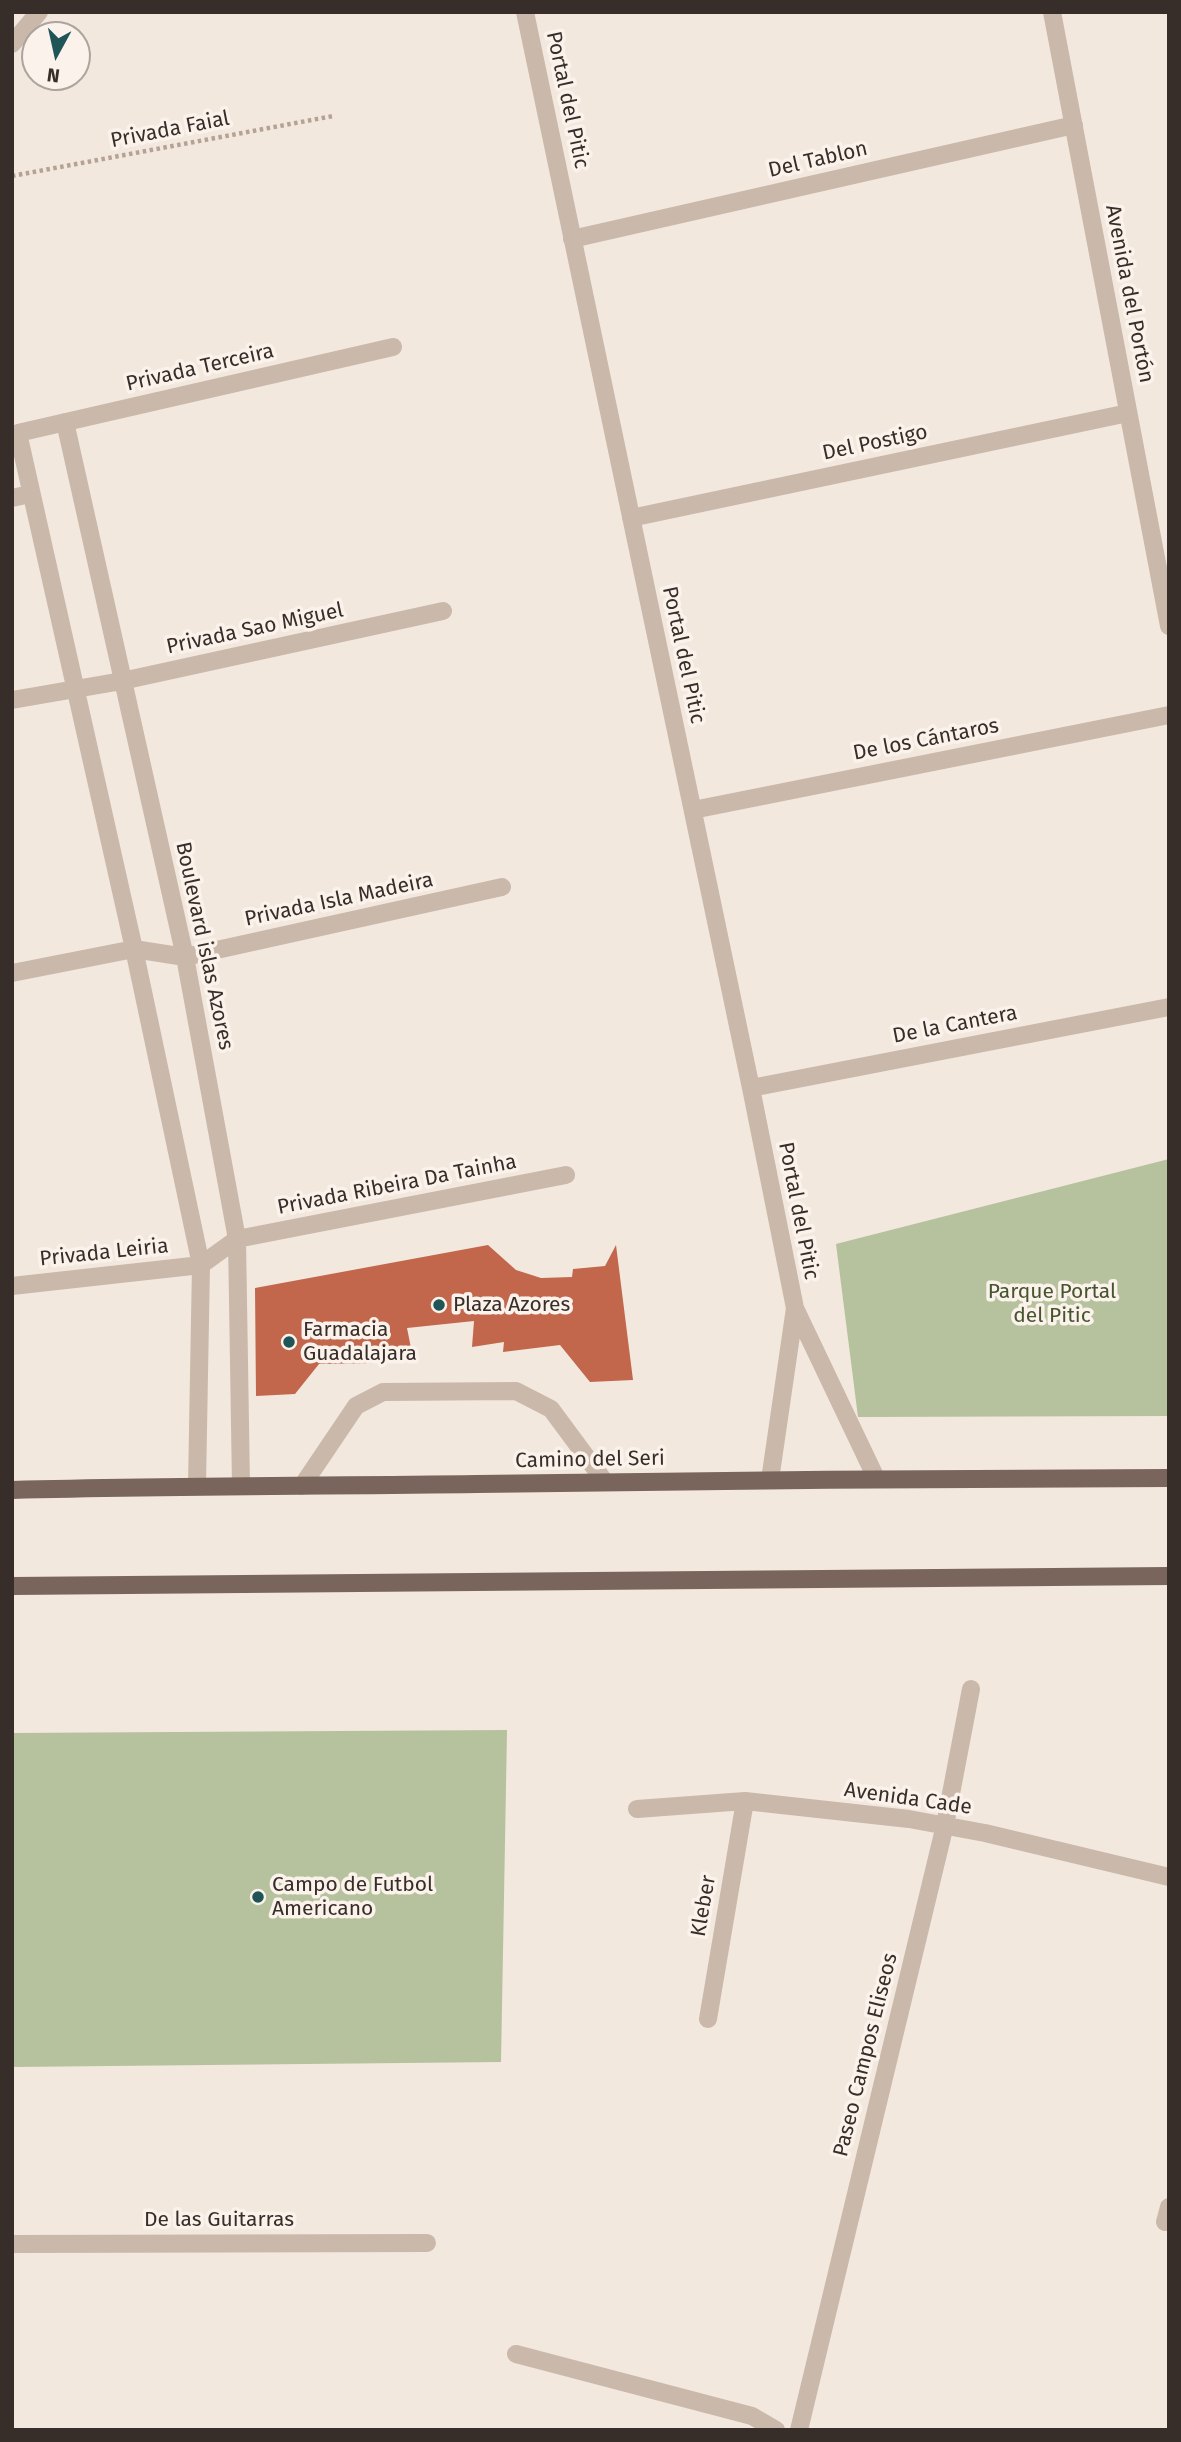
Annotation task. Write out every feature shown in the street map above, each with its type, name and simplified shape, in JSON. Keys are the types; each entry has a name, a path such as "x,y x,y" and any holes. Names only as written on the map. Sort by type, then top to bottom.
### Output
{"main road":[{"name":"Camino del Seri","path":"12,1490 197,1485 876,1478 1169,1478"},
{"path":"12,1586 1169,1576"}],"street":[{"path":"12,44 39,12"},
{"name":"Portal del Pitic","path":"525,12 751,1088 794,1308 876,1478"},
{"name":"Avenida del Portón","path":"1052,12 1169,626"},
{"name":"Del Tablon","path":"572,239 1074,125"},
{"name":"Privada Terceira","path":"21,496 18,433 393,347"},
{"name":"Del Postigo","path":"631,518 1128,413"},
{"name":"Boulevard islas Azores","path":"65,422 185,957 237,1239 241,1485"},
{"path":"21,496 76,688 201,1265 197,1485"},
{"name":"Privada Sao Miguel","path":"12,700 122,681 443,611"},
{"name":"De los Cántaros","path":"692,810 1169,715"},
{"name":"Privada Isla Madeira","path":"185,957 502,887"},
{"path":"12,973 134,949 185,957"},
{"name":"De la Cantera","path":"751,1088 1169,1007"},
{"name":"Privada Ribeira Da Tainha","path":"237,1239 566,1174"},
{"path":"201,1265 237,1239"},
{"name":"Privada Leiria","path":"12,1286 201,1265"},
{"name":"Portal del Pitic","path":"770,1480 794,1308"},
{"path":"302,1486 356,1406 383,1392 516,1391 551,1409 605,1482"},
{"name":"Paseo Campos Eliseos","path":"799,2430 945,1825 971,1689"},
{"name":"Avenida Cade","path":"637,1809 745,1801 945,1825 1169,1877"},
{"name":"Kleber","path":"708,2019 745,1801"},
{"name":"De las Guitarras","path":"12,2244 427,2243"},
{"path":"516,2354 752,2416 776,2430"}],"path":[{"name":"Privada Faial","path":"12,176 333,116"}],"green space":[{"name":"Parque Portal del Pitic","path":"1169,1159 1169,1416 858,1417 836,1244"},
{"name":"Campo de Futbol Americano","path":"507,1730 501,2062 12,2067 12,1733"}],"building":[{"name":"Plaza Azores","path":"488,1245 516,1270 541,1278 572,1277 573,1269 605,1266 616,1245 633,1380 590,1382 560,1345 503,1352 504,1342 472,1347 474,1321 407,1328 412,1353 376,1352 374,1363 319,1364 295,1394 256,1396 255,1288"}],"place":[{"name":"Plaza Azores","path":"439,1305"},
{"name":"Farmacia Guadalajara","path":"289,1342"},
{"name":"Campo de Futbol Americano","path":"258,1897"}]}
